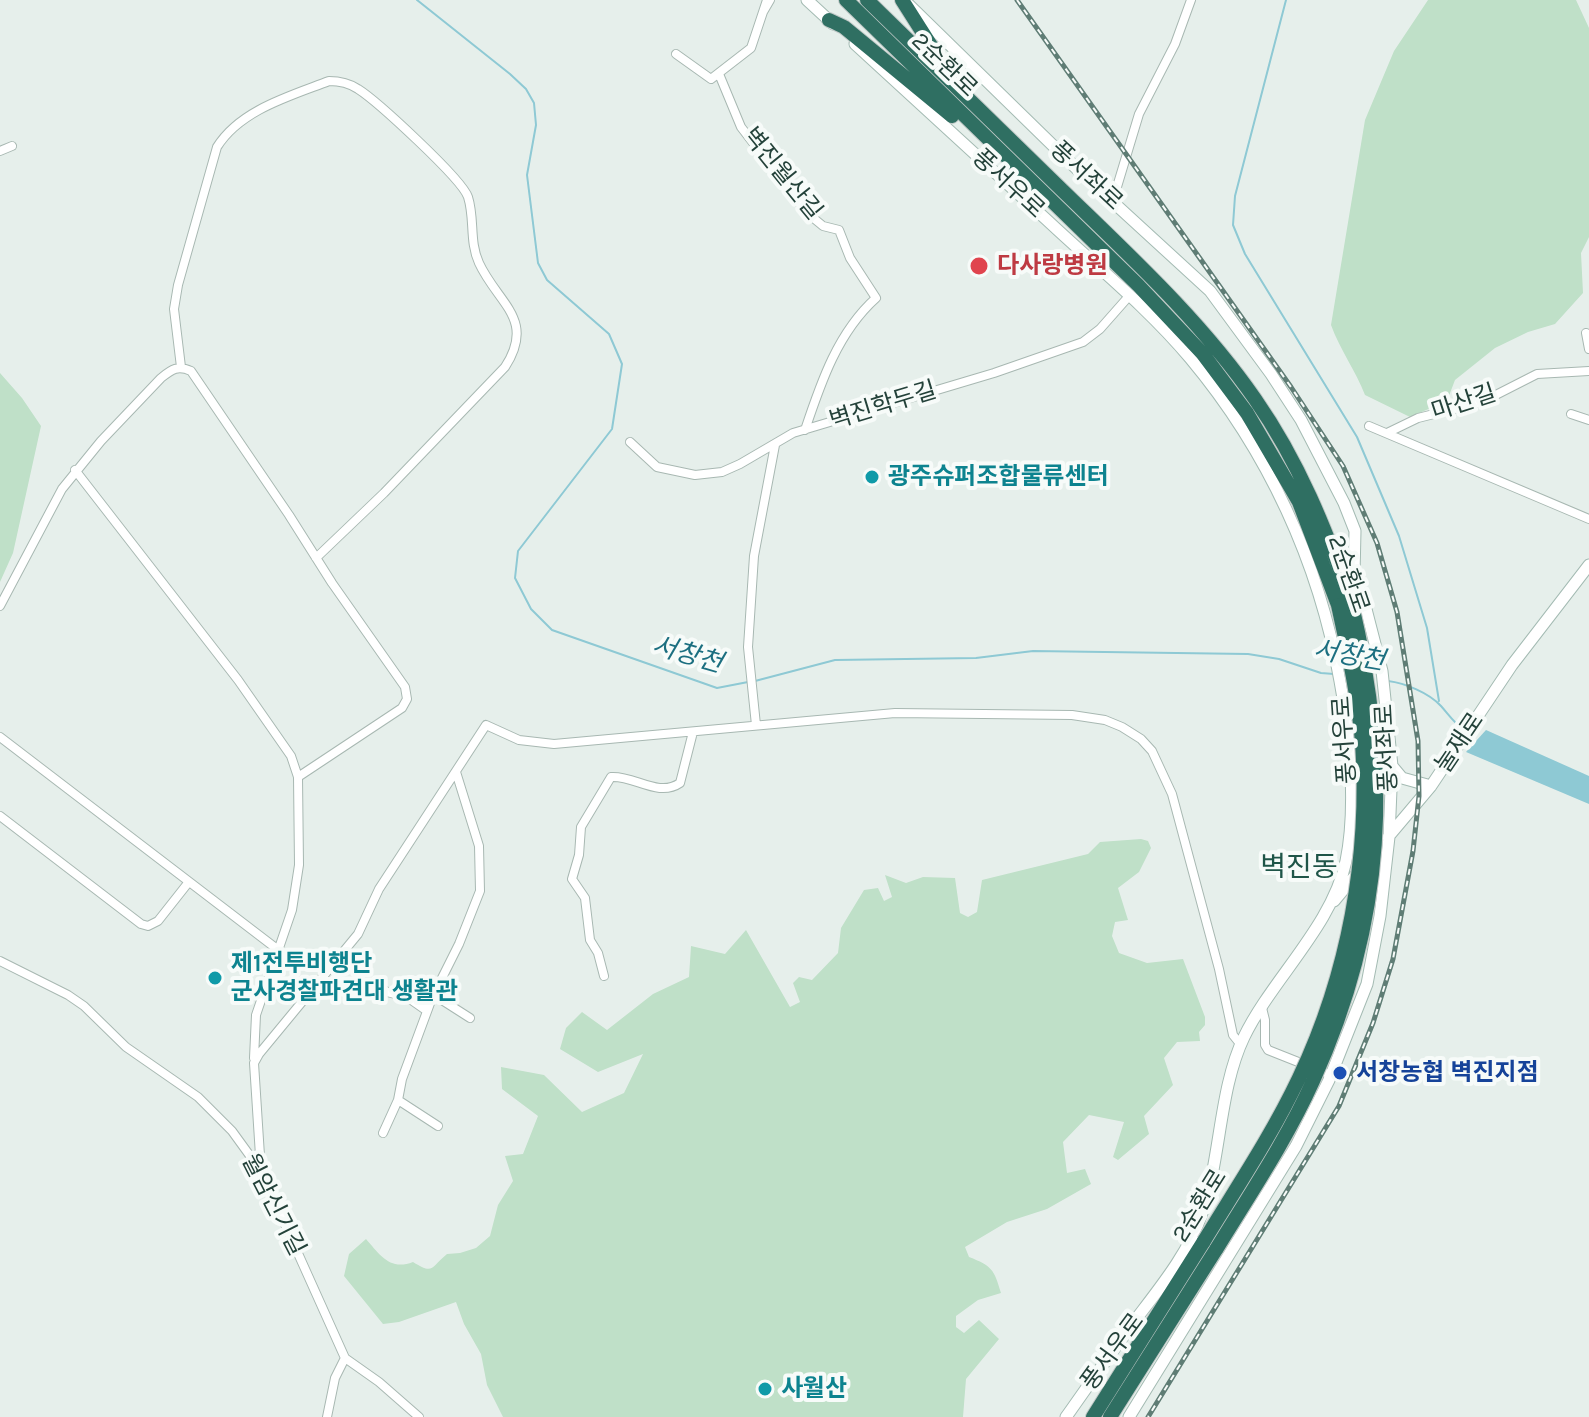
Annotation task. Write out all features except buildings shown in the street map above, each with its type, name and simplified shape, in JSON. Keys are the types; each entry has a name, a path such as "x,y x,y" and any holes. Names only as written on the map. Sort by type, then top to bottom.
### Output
{"highway":[{"name":"2순환로","path":"846,0 1138,285 1203,354 1247,413 1299,502 1344,603"},
{"name":"2순환로","path":"867,0 1145,270 1230,365 1257,401 1300,473 1326,530 1344,603 1364,773 1361,854 1348,934 1331,998 1300,1076 1210,1245 1098,1415"},
{"path":"903,0 935,54 979,111"},
{"path":"829,20 844,27 1018,168"}],"street":[{"path":"676,54 711,79 751,48 769,0"},
{"name":"풍서우로","path":"807,0 1130,295 1190,359 1235,420 1276,488 1308,558 1323,603 1345,706 1349,764 1345,866 1323,913 1241,1045 1232,1073 1206,1201 1195,1231 1166,1278 1066,1417"},
{"name":"풍서좌로","path":"903,0 1078,170 1210,291 1301,420 1344,503 1355,531 1354,575 1382,671 1392,766 1389,837 1380,916 1367,984 1331,1075 1296,1146 1129,1417"},
{"path":"1113,200 1139,114 1175,44 1191,0"},
{"name":"벽진월산길","path":"719,74 741,127 806,212 823,226 839,230 850,258 876,298 861,311 837,348 805,430"},
{"path":"181,367 174,309 178,285 217,147 225,133 242,119 329,81 344,82 359,89 398,123 467,194 472,240 479,264 515,322 519,338 516,350 505,367 384,493 316,558"},
{"path":"0,151 12,146"},
{"name":"벽진학두길","path":"630,442 657,467 695,475 722,472 775,445 781,438 994,373 1083,342 1100,329 1130,295"},
{"path":"1586,333 1589,349"},
{"path":"0,606 75,470 161,378 172,369 181,367 191,371 405,687 407,699 402,708 298,777"},
{"name":"마산길","path":"1387,434 1418,418 1482,402 1537,374 1588,370"},
{"path":"1571,414 1589,420"},
{"path":"1369,426 1589,519"},
{"path":"756,725 748,647 754,556 775,445"},
{"path":"75,470 238,680 291,756 298,777 299,865 292,910 256,1015 254,1063 261,1171"},
{"name":"눌재로","path":"1323,913 1431,786 1512,665 1589,565"},
{"path":"254,1063 358,934 379,889 486,725 519,740 554,744 895,713 1057,715 1105,720 1134,734 1156,757 1172,794 1219,969 1233,1035 1241,1045"},
{"path":"604,976 598,953 590,940 585,898 572,879 579,855 581,827 611,777 618,776 641,785 673,788 680,783 693,732"},
{"path":"0,737 277,949"},
{"path":"1349,764 1354,782 1368,792 1382,794 1391,782"},
{"path":"1392,766 1402,778 1431,786"},
{"path":"383,1133 398,1100 402,1079 427,1011 480,891 479,846 456,772"},
{"path":"0,816 141,924 148,926 158,921 188,883"},
{"path":"1348,835 1355,855 1369,859"},
{"name":"월암신기길","path":"0,961 68,995 98,1018 137,1056 170,1075 198,1097 232,1131 261,1171 345,1358"},
{"path":"379,986 387,992 407,997 427,1011"},
{"path":"434,995 470,1018"},
{"path":"1262,1008 1268,1050 1331,1075"},
{"path":"398,1100 438,1126"},
{"path":"327,1417 335,1378 345,1358 379,1382 419,1417"}],"green space":[{"path":"1428,0 1576,0 1589,28 1589,237 1581,253 1583,293 1555,324 1528,332 1495,348 1455,380 1447,401 1410,417 1365,395 1331,325 1365,120 1394,51"},
{"path":"0,373 41,426 13,553 0,582"},
{"path":"1148,841 1151,848 1139,872 1118,888 1128,920 1115,922 1112,936 1119,953 1147,963 1183,959 1205,1017 1205,1025 1199,1032 1200,1041 1177,1042 1164,1058 1173,1085 1144,1116 1149,1134 1118,1160 1113,1157 1124,1122 1089,1115 1063,1142 1067,1173 1085,1169 1091,1184 1047,1209 1007,1222 965,1247 969,1257 991,1269 1001,1293 978,1300 956,1316 956,1327 964,1333 979,1320 999,1339 966,1379 963,1417 503,1417 487,1385 481,1354 456,1302 399,1322 383,1324 344,1276 349,1254 366,1239 392,1263 413,1262 429,1269 447,1254 476,1248 490,1236 498,1205 513,1181 505,1156 523,1154 538,1116 502,1089 501,1067 544,1075 582,1112 624,1093 643,1054 598,1072 560,1049 566,1028 582,1012 607,1030 653,994 689,977 691,946 725,954 746,930 790,1007 800,1002 793,983 799,977 812,980 838,953 841,928 864,890 878,888 884,901 892,897 885,875 906,883 923,877 955,878 960,913 968,917 977,912 982,880 1088,854 1100,842"}],"water":[{"path":"1486,730 1589,776 1589,804 1466,752"}],"waterway":[{"name":"서창천","path":"417,0 510,74 526,89 534,103 536,125 527,175 538,263 547,280 609,334 622,364 612,429 518,551 515,578 531,609 552,630 717,688 748,682"},
{"path":"1286,0 1235,196 1233,225 1245,254 1357,437 1399,536 1427,628 1439,701"},
{"name":"서창천","path":"755,681 835,660 976,658 1033,651 1248,654 1334,674"},
{"name":"서창천","path":"1388,681 1409,686 1430,697 1464,730"}],"railway":[{"path":"1017,0 1291,387 1343,466 1377,543 1397,612 1418,741 1419,796 1413,851 1393,959 1373,1023 1339,1106 1148,1417"}],"place":[{"name":"다사랑병원","path":"979,266"},
{"name":"광주슈퍼조합물류센터","path":"872,477"},
{"name":"제1전투비행단 군사경찰파견대 생활관","path":"215,978"},
{"name":"서창농협 벽진지점","path":"1340,1073"},
{"name":"사월산","path":"765,1389"}],"district":[{"name":"벽진동","path":"1299,868"}]}
